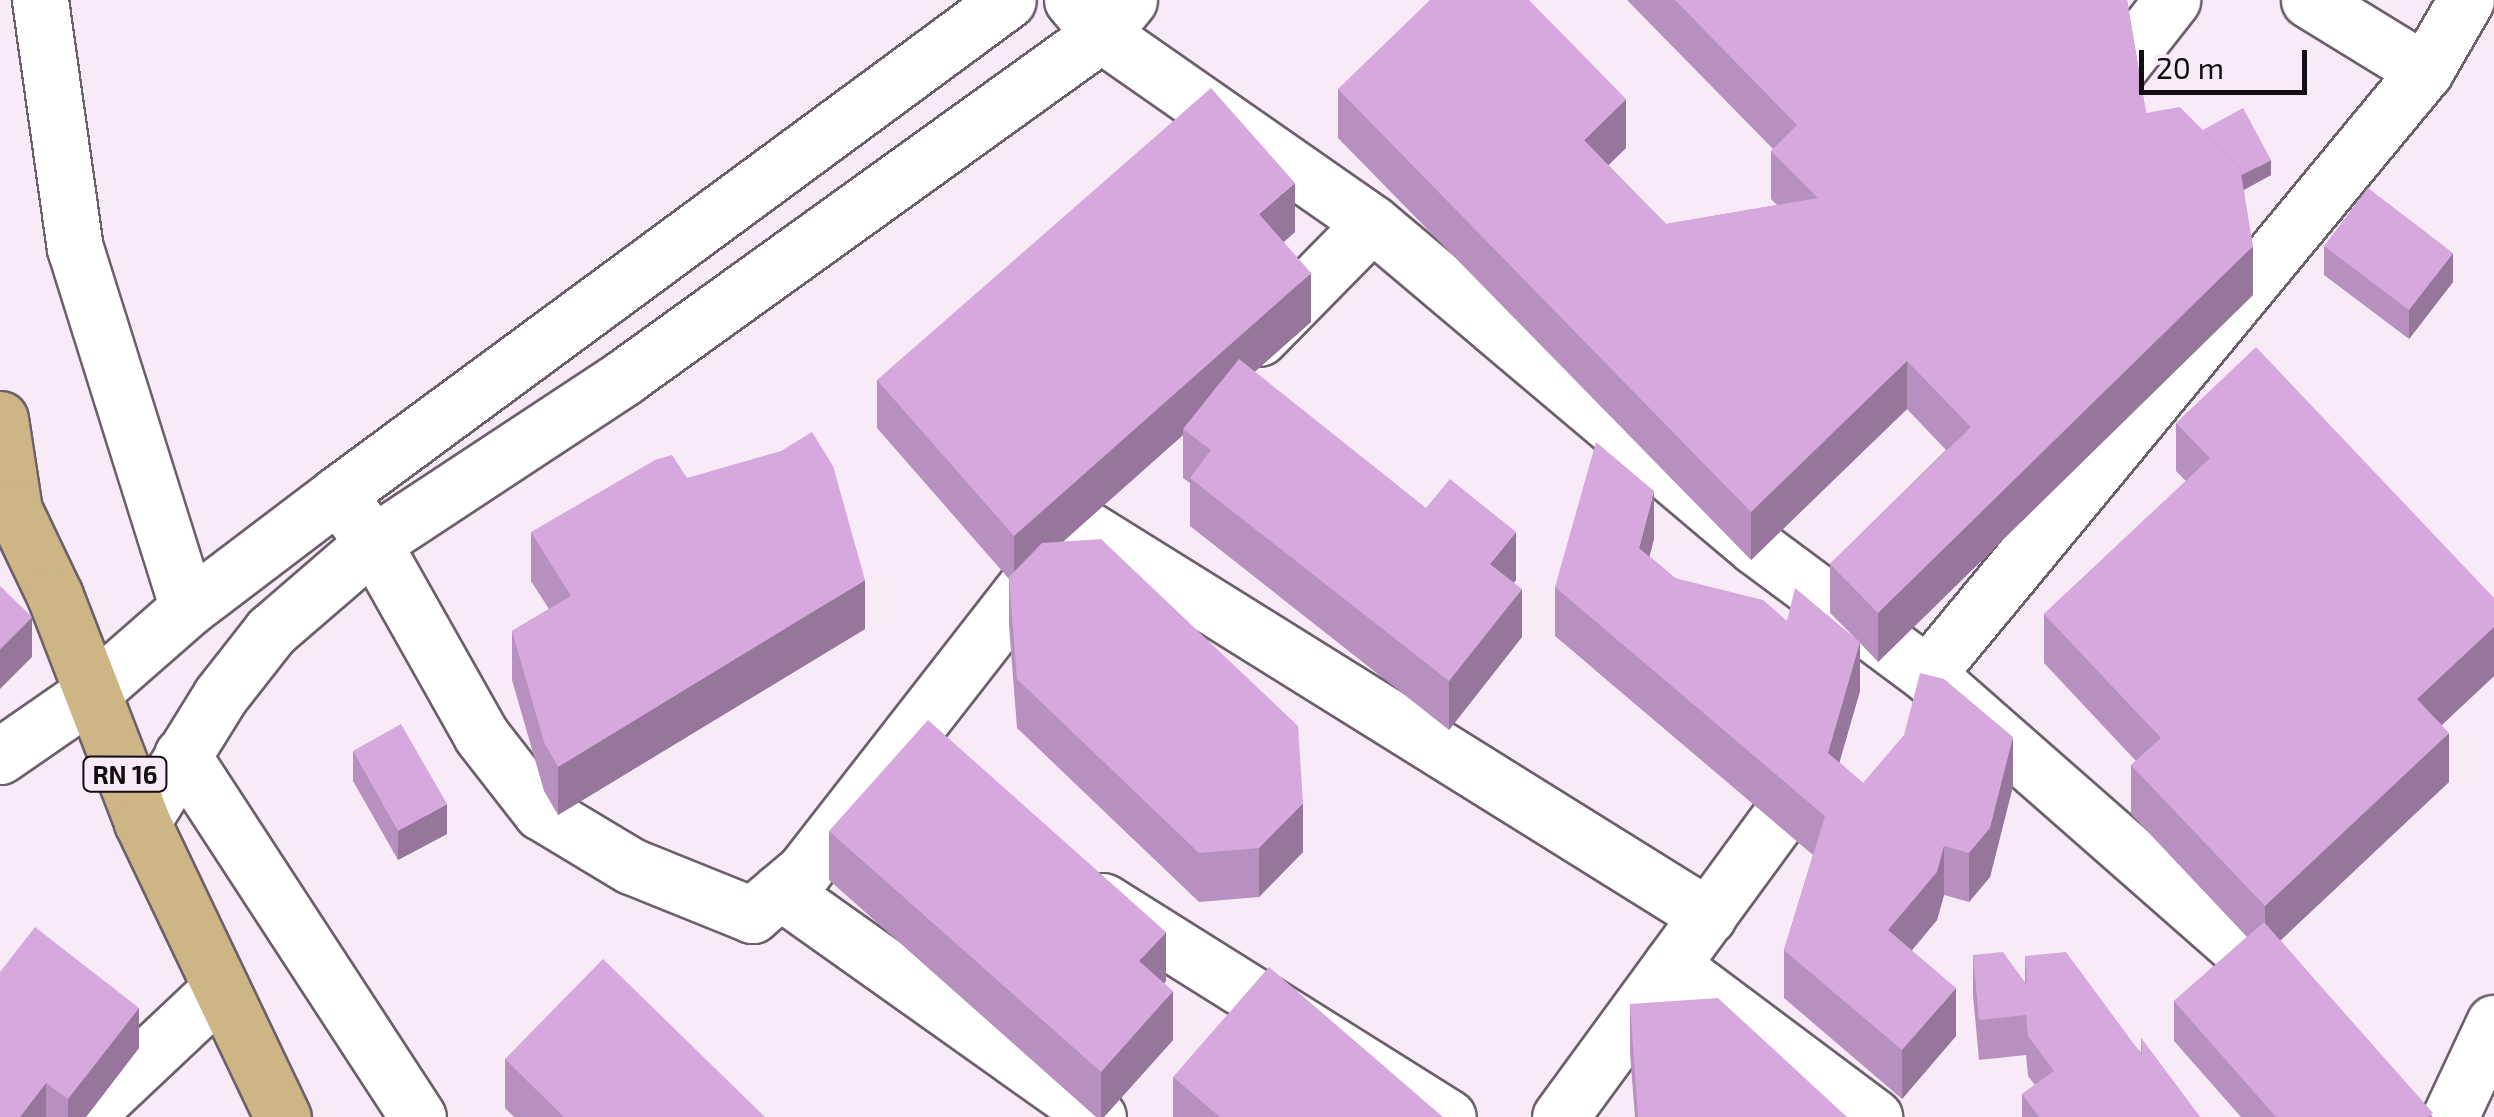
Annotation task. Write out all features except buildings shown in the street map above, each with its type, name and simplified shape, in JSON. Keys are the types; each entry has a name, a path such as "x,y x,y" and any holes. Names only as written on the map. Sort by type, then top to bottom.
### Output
{"main road":[{"name":"RN 16","path":"0,420 7,504 142,822 282,1117"}],"street":[{"path":"40,0 76,248 188,608"},
{"path":"0,756 90,693 188,608 338,494 1008,0"},
{"path":"2054,152 2172,0"},
{"path":"2309,0 2425,70"},
{"path":"1927,674 2425,70 2466,0"},
{"path":"142,822 182,755 271,631 373,543 623,378 1100,11 1372,223 1756,547 1927,674 2234,944"},
{"path":"1224,373 1372,223"},
{"path":"338,494 373,543 481,735 542,812 631,866 752,915 804,871 883,763 1076,522 1116,482"},
{"path":"1756,547 1792,500"},
{"path":"1076,522 1708,916"},
{"path":"182,755 418,1117"},
{"path":"883,763 933,794"},
{"path":"1560,1117 1780,816"},
{"path":"1066,878 1448,1117"},
{"path":"780,891 1098,1117"},
{"path":"1671,966 1874,1117"},
{"path":"84,1117 221,988"},
{"path":"2450,1117 2494,1022"}]}
